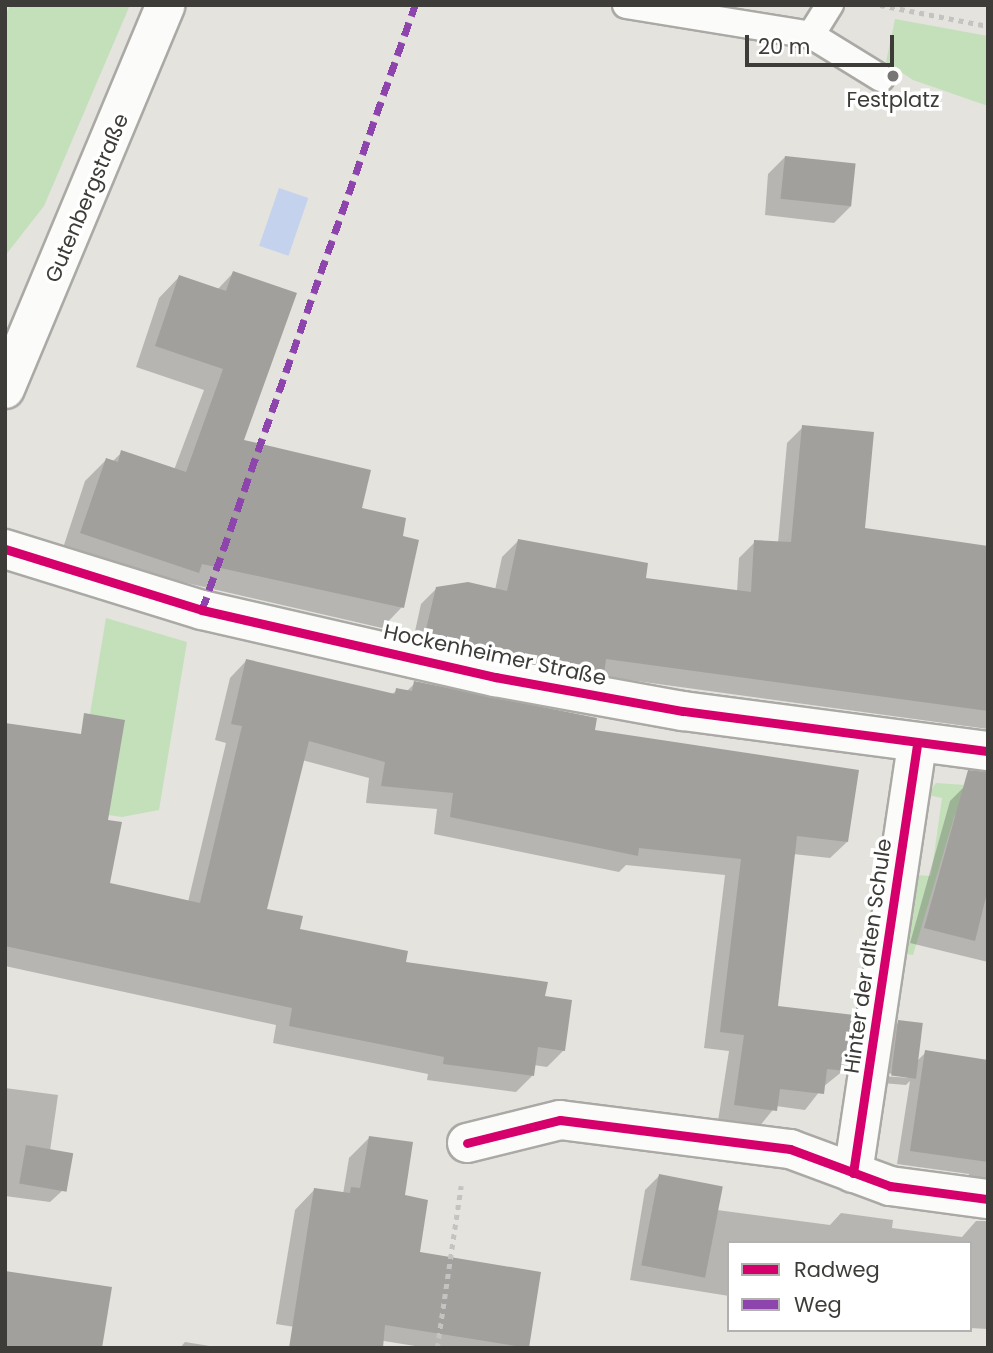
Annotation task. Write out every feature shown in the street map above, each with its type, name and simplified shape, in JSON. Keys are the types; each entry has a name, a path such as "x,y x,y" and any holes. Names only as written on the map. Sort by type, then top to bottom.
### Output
{"street":[{"name":"Gutenbergstraße","path":"5,389 166,5"},
{"name":"Hockenheimer Straße","path":"5,549 211,612 495,677 683,711 917,744 988,751"},
{"name":"Hinter der alten Schule","path":"853,1173 917,744"},
{"path":"467,1143 560,1121 790,1149 890,1186 988,1199"}],"lane":[{"path":"626,5 811,35 881,78"},
{"path":"811,35 830,5"}],"path":[{"path":"880,5 988,26"},
{"path":"438,1348 467,1143"}],"green space":[{"path":"10,5 130,5 44,206 5,256 5,17"},
{"path":"895,19 988,36 988,106 913,80 886,62"},
{"path":"106,618 187,642 159,810 122,817 74,810"},
{"path":"936,783 965,785 960,816 955,814 913,955 907,954 916,875 931,876 942,798 927,795"}],"water":[{"path":"279,188 308,198 288,256 259,246"}],"building":[{"path":"785,156 856,163 851,206 781,199"},
{"path":"233,271 297,293 244,440 371,470 362,508 406,518 403,536 419,540 404,608 202,564 199,573 80,533 106,458 118,462 121,450 186,472 223,369 155,346 179,275 226,291"},
{"path":"802,425 874,432 865,528 988,546 988,711 606,659 604,674 424,638 436,587 468,582 507,591 518,539 648,563 646,578 751,592 754,540 791,542"},
{"path":"246,659 395,694 396,688 412,691 414,681 597,718 595,730 859,770 848,842 797,836 778,1006 854,1015 846,1071 827,1069 824,1094 780,1089 777,1111 734,1105 744,1035 720,1032 741,859 639,848 638,856 450,817 453,793 381,786 385,762 309,741 267,909 303,916 300,929 408,951 406,962 548,982 545,996 572,1000 565,1051 538,1047 534,1076 443,1064 444,1057 289,1026 292,1008 5,946 5,723 81,734 84,713 125,720 108,820 122,822 110,883 200,903 242,726 231,724"},
{"path":"968,770 988,772 988,889 975,941 924,928"},
{"path":"898,1020 923,1023 916,1079 891,1076"},
{"path":"925,1050 988,1060 988,1162 910,1151"},
{"path":"369,1136 413,1142 405,1195 428,1200 420,1252 541,1272 529,1348 385,1325 383,1348 289,1348 314,1188 350,1193 351,1187 360,1188"},
{"path":"26,1145 73,1153 66,1192 19,1183"},
{"path":"659,1174 723,1186 705,1278 641,1265"},
{"path":"5,1271 112,1287 102,1348 5,1348"}],"marked path":[{"path":"202,610 415,5"}],"cycle path":[{"path":"5,549 202,610 495,677 683,711 988,751"},
{"path":"853,1173 917,744"},
{"path":"467,1143 560,1120 790,1149 890,1186 988,1199"}],"place":[{"name":"Festplatz","path":"893,76"}]}
